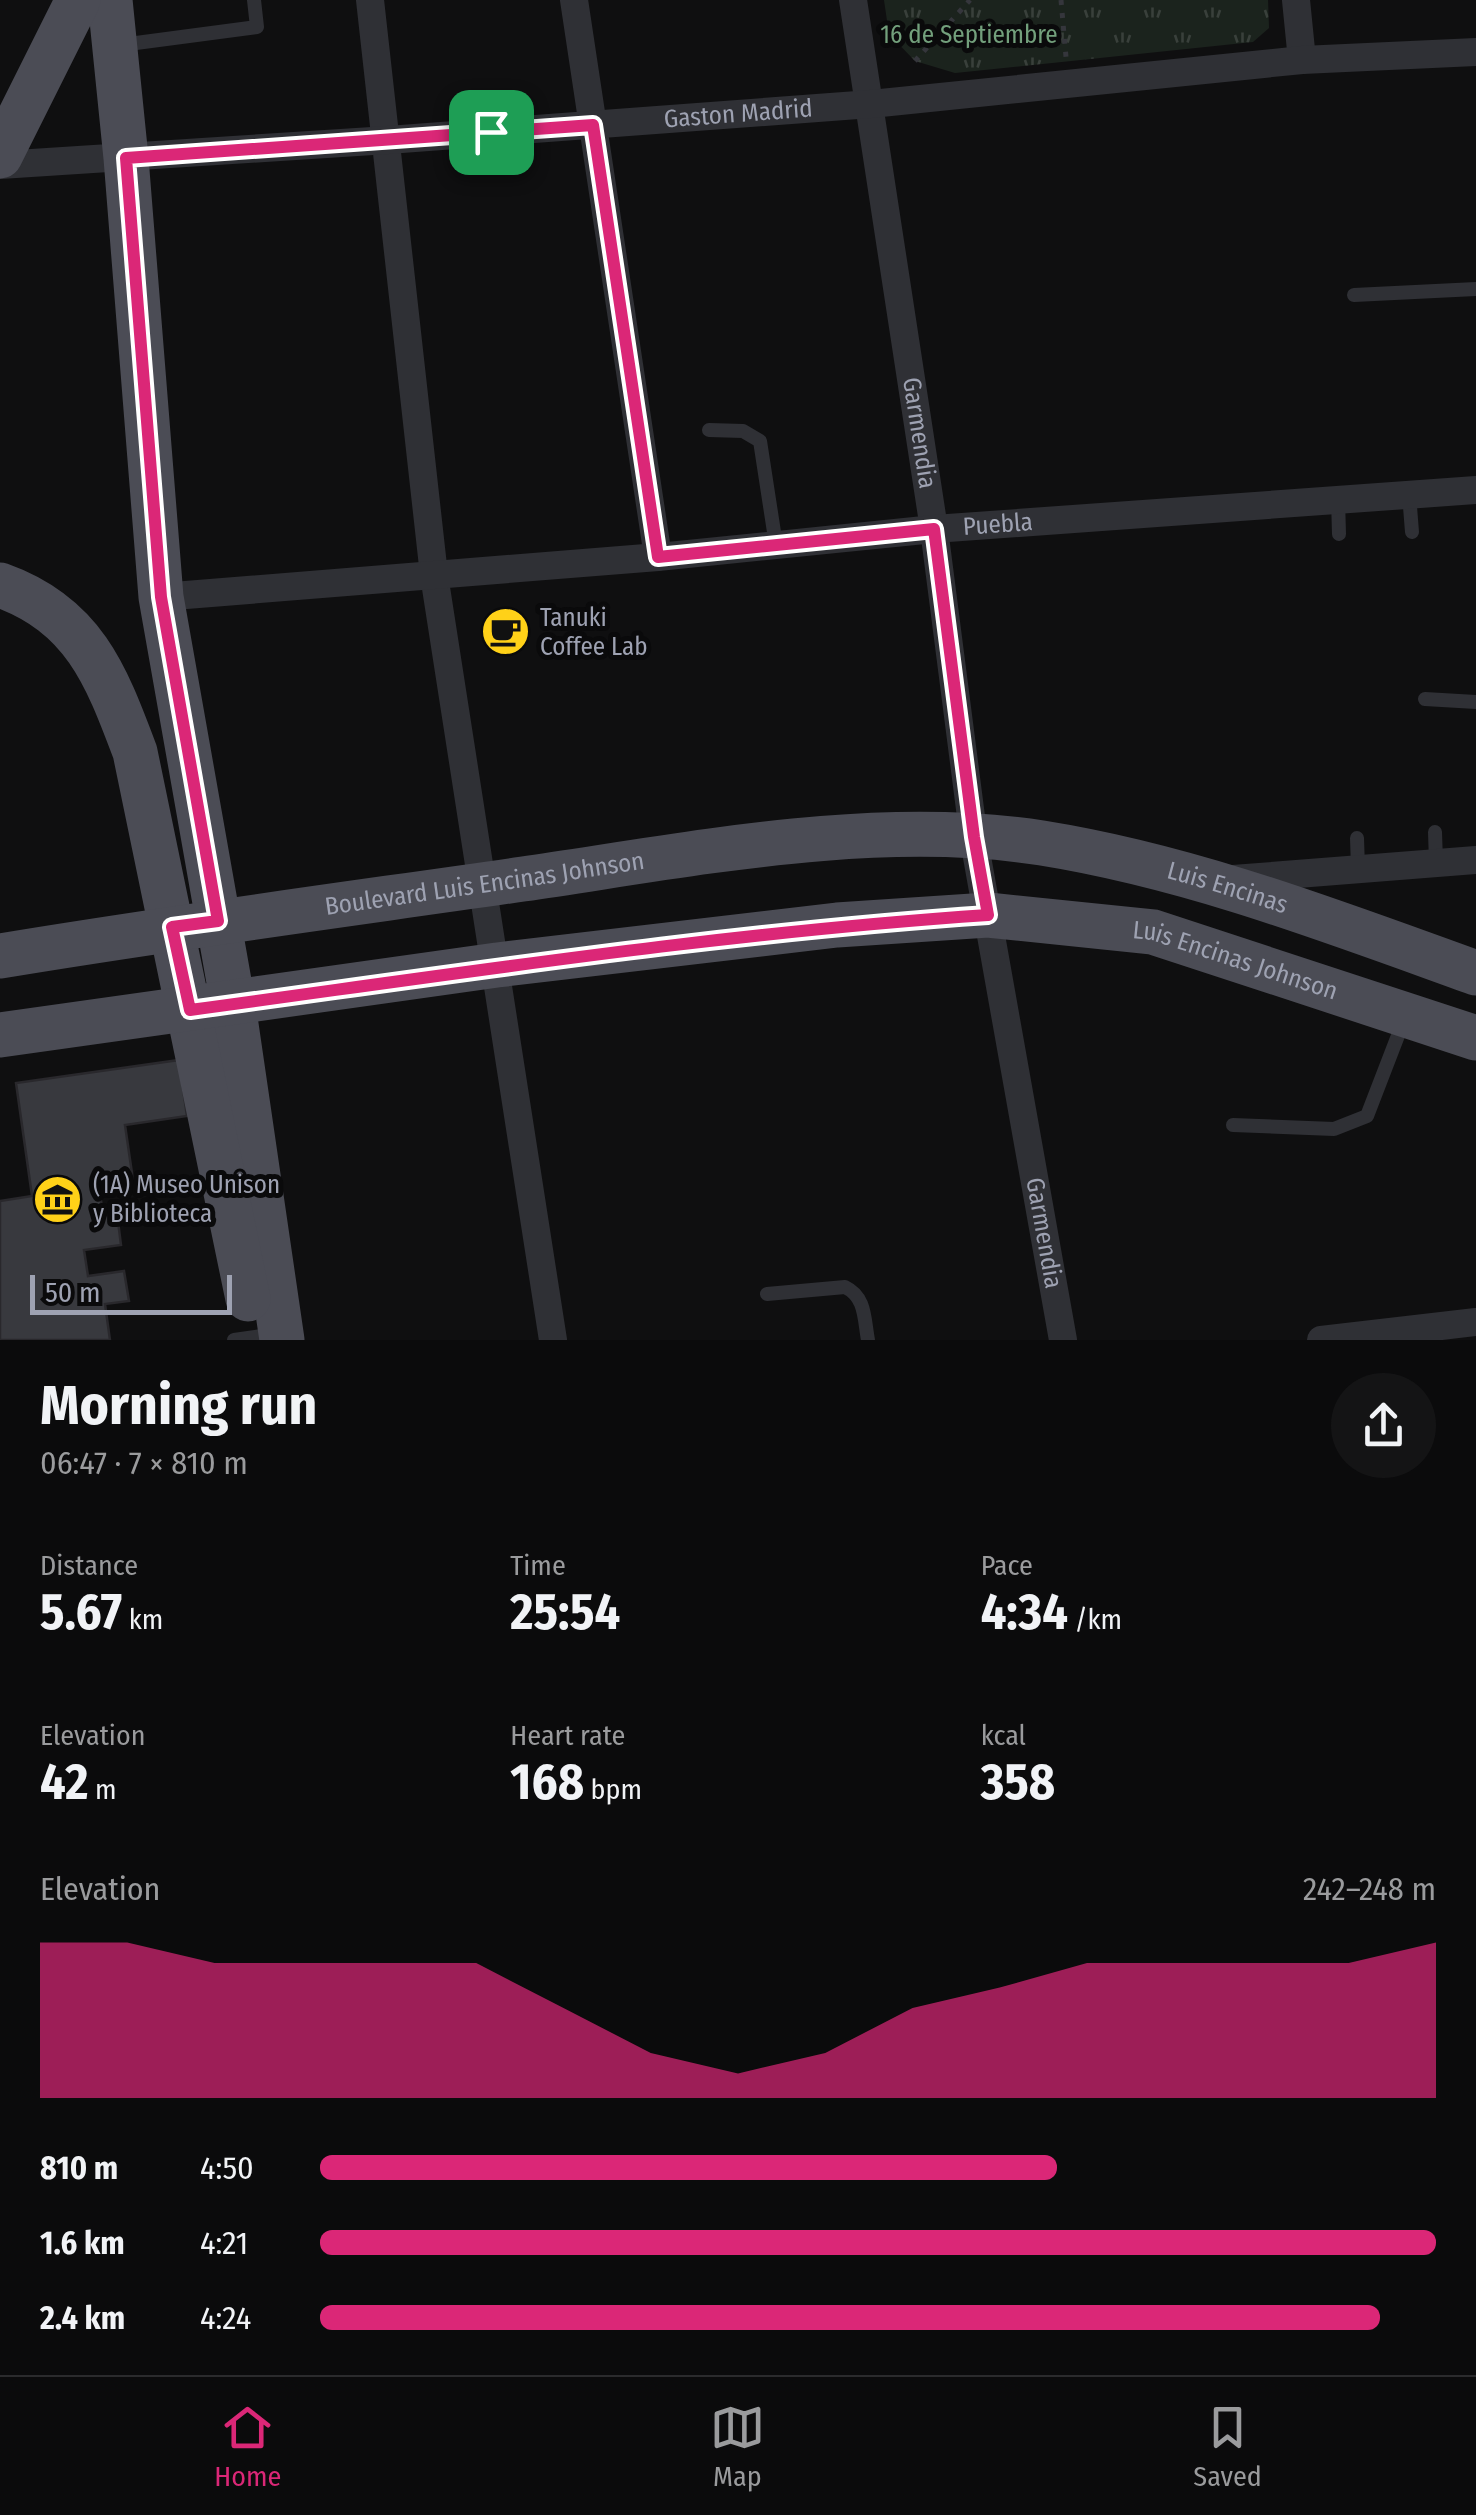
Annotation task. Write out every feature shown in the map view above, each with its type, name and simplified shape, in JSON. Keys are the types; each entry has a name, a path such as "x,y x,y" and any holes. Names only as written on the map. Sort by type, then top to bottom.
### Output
{"main road":[{"path":"0,156 78,0"},
{"path":"110,0 161,597 218,921 212,1007 262,1338"},
{"path":"0,585 28,595 80,636 111,688 135,752 168,907 212,1007"},
{"name":"Boulevard Luis Encinas Johnson","path":"0,956 168,907 218,921 762,844 885,836 974,837"},
{"name":"Luis Encinas","path":"974,837 1041,843 1213,881 1476,972"},
{"path":"0,1035 497,966 836,925 988,915"},
{"name":"Luis Encinas Johnson","path":"988,915 1154,932 1476,1038"}],"street":[{"path":"370,0 434,575 553,1340"},
{"path":"574,0 658,557"},
{"name":"Garmendia","path":"853,0 934,529 974,837 1063,1340"},
{"path":"1296,0 1302,60"},
{"name":"Gaston Madrid","path":"0,165 871,104 1302,60 1476,52"},
{"name":"Puebla","path":"161,597 658,557 934,529 1476,490"},
{"path":"1213,881 1358,868 1461,864"},
{"path":"1322,1340 1397,1336 1476,1322"}],"lane":[{"path":"115,46 257,27 254,0"},
{"path":"1354,295 1476,289"},
{"path":"710,430 744,431 760,442 776,545"},
{"path":"1409,494 1412,532"},
{"path":"1338,498 1339,534"},
{"path":"1425,699 1476,702"},
{"path":"1435,832 1461,864"},
{"path":"1357,838 1358,868"},
{"path":"1233,1124 1334,1129 1367,1116 1405,1016"},
{"path":"767,1294 845,1287 857,1293 862,1304 868,1340"}],"path":[{"path":"916,61 970,0"},
{"path":"1061,0 1067,62"}],"green space":[{"name":"16 de Septiembre","path":"884,0 1268,0 1269,28 1253,42 955,73 915,61 889,34"}],"building":[{"name":"(1A) Museo Unison y Biblioteca","path":"179,1060 187,1116 125,1125 133,1180 99,1185 103,1216 117,1213 121,1245 84,1250 88,1276 124,1271 129,1301 105,1304 110,1340 0,1340 0,1201 32,1196 16,1083"}],"place":[{"name":"Tanuki Coffee Lab","path":"505,632"},
{"name":"(1A) Museo Unison y Biblioteca","path":"58,1199"}],"route":[{"path":"593,125 658,557 934,529 974,837 988,915 836,925 497,966 190,1010 172,927 218,921 161,597 126,158 491,132 593,125"}]}
